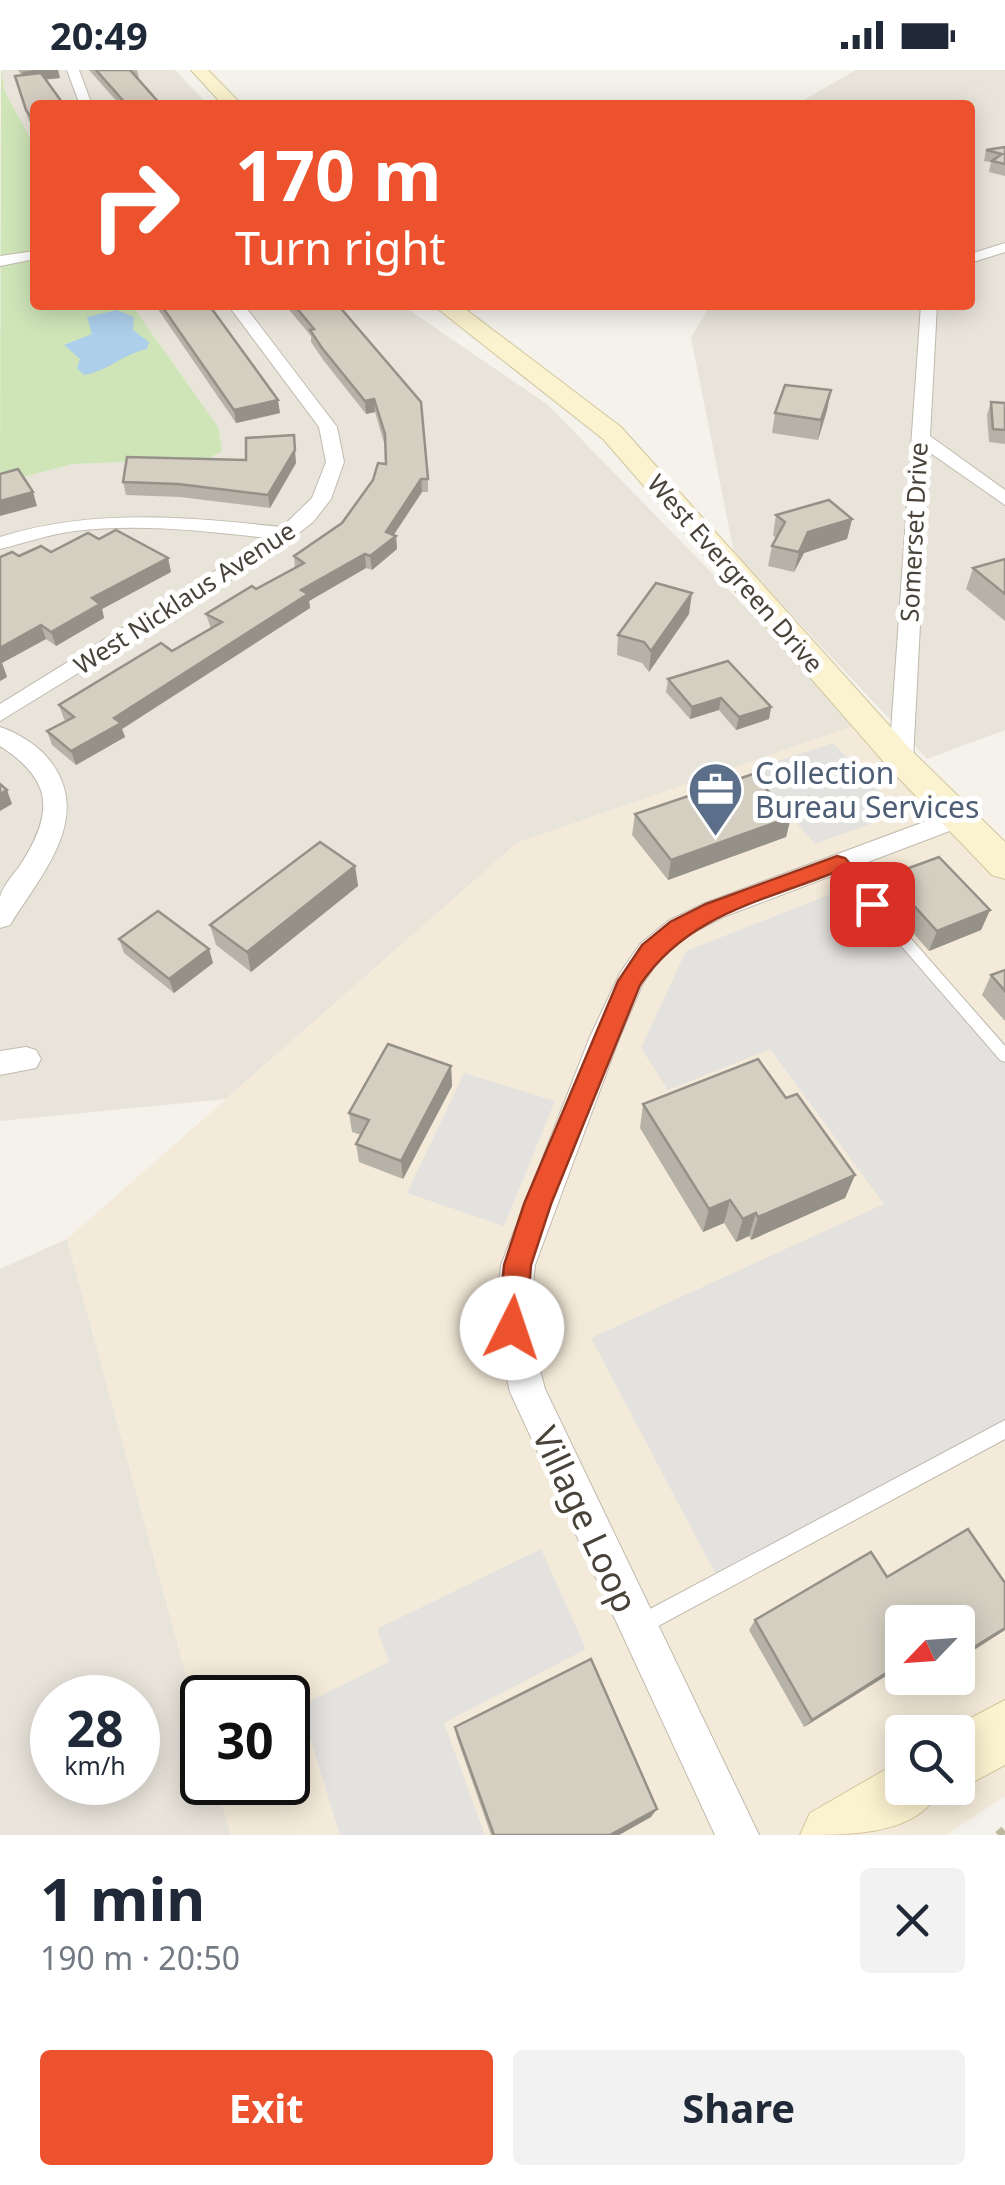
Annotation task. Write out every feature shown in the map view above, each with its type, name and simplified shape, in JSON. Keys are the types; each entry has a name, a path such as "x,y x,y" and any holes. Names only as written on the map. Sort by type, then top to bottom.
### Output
{"street":[{"path":"73,70 84,100"},
{"path":"199,70 228,100"},
{"path":"975,257 1005,247"},
{"path":"0,261 30,256"},
{"name":"West Nicklaus Avenue","path":"0,714 288,534 306,518 326,490 335,462 328,427 240,310"},
{"name":"West Evergreen Drive","path":"452,310 612,433 901,760 1005,865"},
{"name":"Somerset Drive","path":"901,760 928,310"},
{"path":"919,436 1005,499"},
{"path":"0,542 61,525 117,518 288,534"},
{"path":"0,735 14,742 48,776 60,806 52,832 0,918"},
{"name":"Village Loop","path":"737,1835 528,1392 512,1328 518,1265 604,1039 630,981 650,951 678,928 714,910 959,818"},
{"path":"975,1749 1005,1730"},
{"path":"832,1835 885,1803"}],"lane":[{"path":"837,864 1005,1056"},
{"path":"636,1626 1005,1430"}],"path":[{"path":"998,1835 1005,1830"}],"shaded area":[{"path":"1,70 175,70 203,100 30,100 30,138 5,92"},
{"path":"856,70 1005,70 1005,730 927,759 734,553 691,338 707,310 975,310 975,100 804,100"},
{"path":"136,310 409,310 548,405 859,724 517,843 226,1099 0,1121 0,483 73,464 207,459 218,427"},
{"path":"859,724 1005,865 1005,1796 946,1835 231,1835 222,1805 310,1805 310,1675 186,1675 67,1239 517,843"},
{"path":"833,743 900,813 815,844 750,770"},
{"path":"859,883 1005,1043 1005,1440 724,1590 591,1338 884,1204 770,1049 668,1090 641,1048 686,951"},
{"path":"464,1073 555,1101 504,1226 407,1193"},
{"path":"67,1239 186,1675 180,1675 180,1805 222,1805 231,1835 0,1835 0,1269"},
{"path":"541,1549 586,1649 444,1723 485,1835 340,1835 310,1738 310,1701 389,1662 377,1629"}],"green space":[{"path":"1,70 5,92 30,138 30,310 136,310 218,427 222,451 207,459 73,464 0,483"}],"water":[{"path":"117,310 134,317 133,330 149,342 147,349 84,375 77,368 80,359 64,345 92,334 87,317"}],"building":[{"path":"96,70 130,70 157,100 123,100"},
{"path":"41,73 60,100 30,100 30,116 15,76"},
{"path":"1005,147 1005,164 992,161 1002,154 986,150"},
{"path":"164,310 213,310 278,400 234,410"},
{"path":"298,310 342,310 421,402 428,479 421,479 386,532 396,536 370,556 365,554 301,590 308,594 114,718 121,723 71,751 47,731 74,717 59,705 161,643 172,651 222,622 206,614 252,586 256,589 304,563 294,556 342,523 373,480 378,463 386,464 385,434 374,399 365,401 322,348 310,330 314,329"},
{"path":"785,385 831,390 821,420 775,413"},
{"path":"991,402 1005,403 1005,430 993,429"},
{"path":"294,435 295,450 268,495 123,482 127,457 246,460 246,438"},
{"path":"18,469 33,492 0,501 0,474"},
{"path":"829,500 852,519 808,532 799,552 772,546 785,522 776,515"},
{"path":"116,530 168,558 92,598 100,604 51,632 41,625 0,648 0,557 12,552 19,556 41,546 51,552 88,533 99,539"},
{"path":"1005,559 1005,594 973,568"},
{"path":"656,583 692,593 651,651 644,642 618,635"},
{"path":"728,661 771,707 739,717 721,698 692,707 668,679"},
{"path":"753,774 791,817 671,860 635,814"},
{"path":"320,842 355,866 247,952 210,925"},
{"path":"939,857 990,910 937,931 887,876"},
{"path":"158,911 209,949 169,979 119,939"},
{"path":"1005,970 1005,991 991,975"},
{"path":"388,1044 451,1066 401,1161 356,1144 369,1120 349,1113"},
{"path":"758,1059 786,1098 797,1094 855,1175 758,1217 756,1213 743,1219 730,1200 709,1209 643,1104"},
{"path":"968,1529 1005,1583 1005,1628 975,1646 975,1605 885,1605 885,1674 812,1720 755,1620 871,1552 887,1577"},
{"path":"591,1659 657,1809 610,1835 494,1835 455,1727"}],"place":[{"name":"Collection Bureau Services","path":"716,838"}],"route":[{"path":"512,1328 512,1296 518,1265 538,1204 604,1039 630,981 650,951 678,928 714,910 837,864 872,904"}]}
